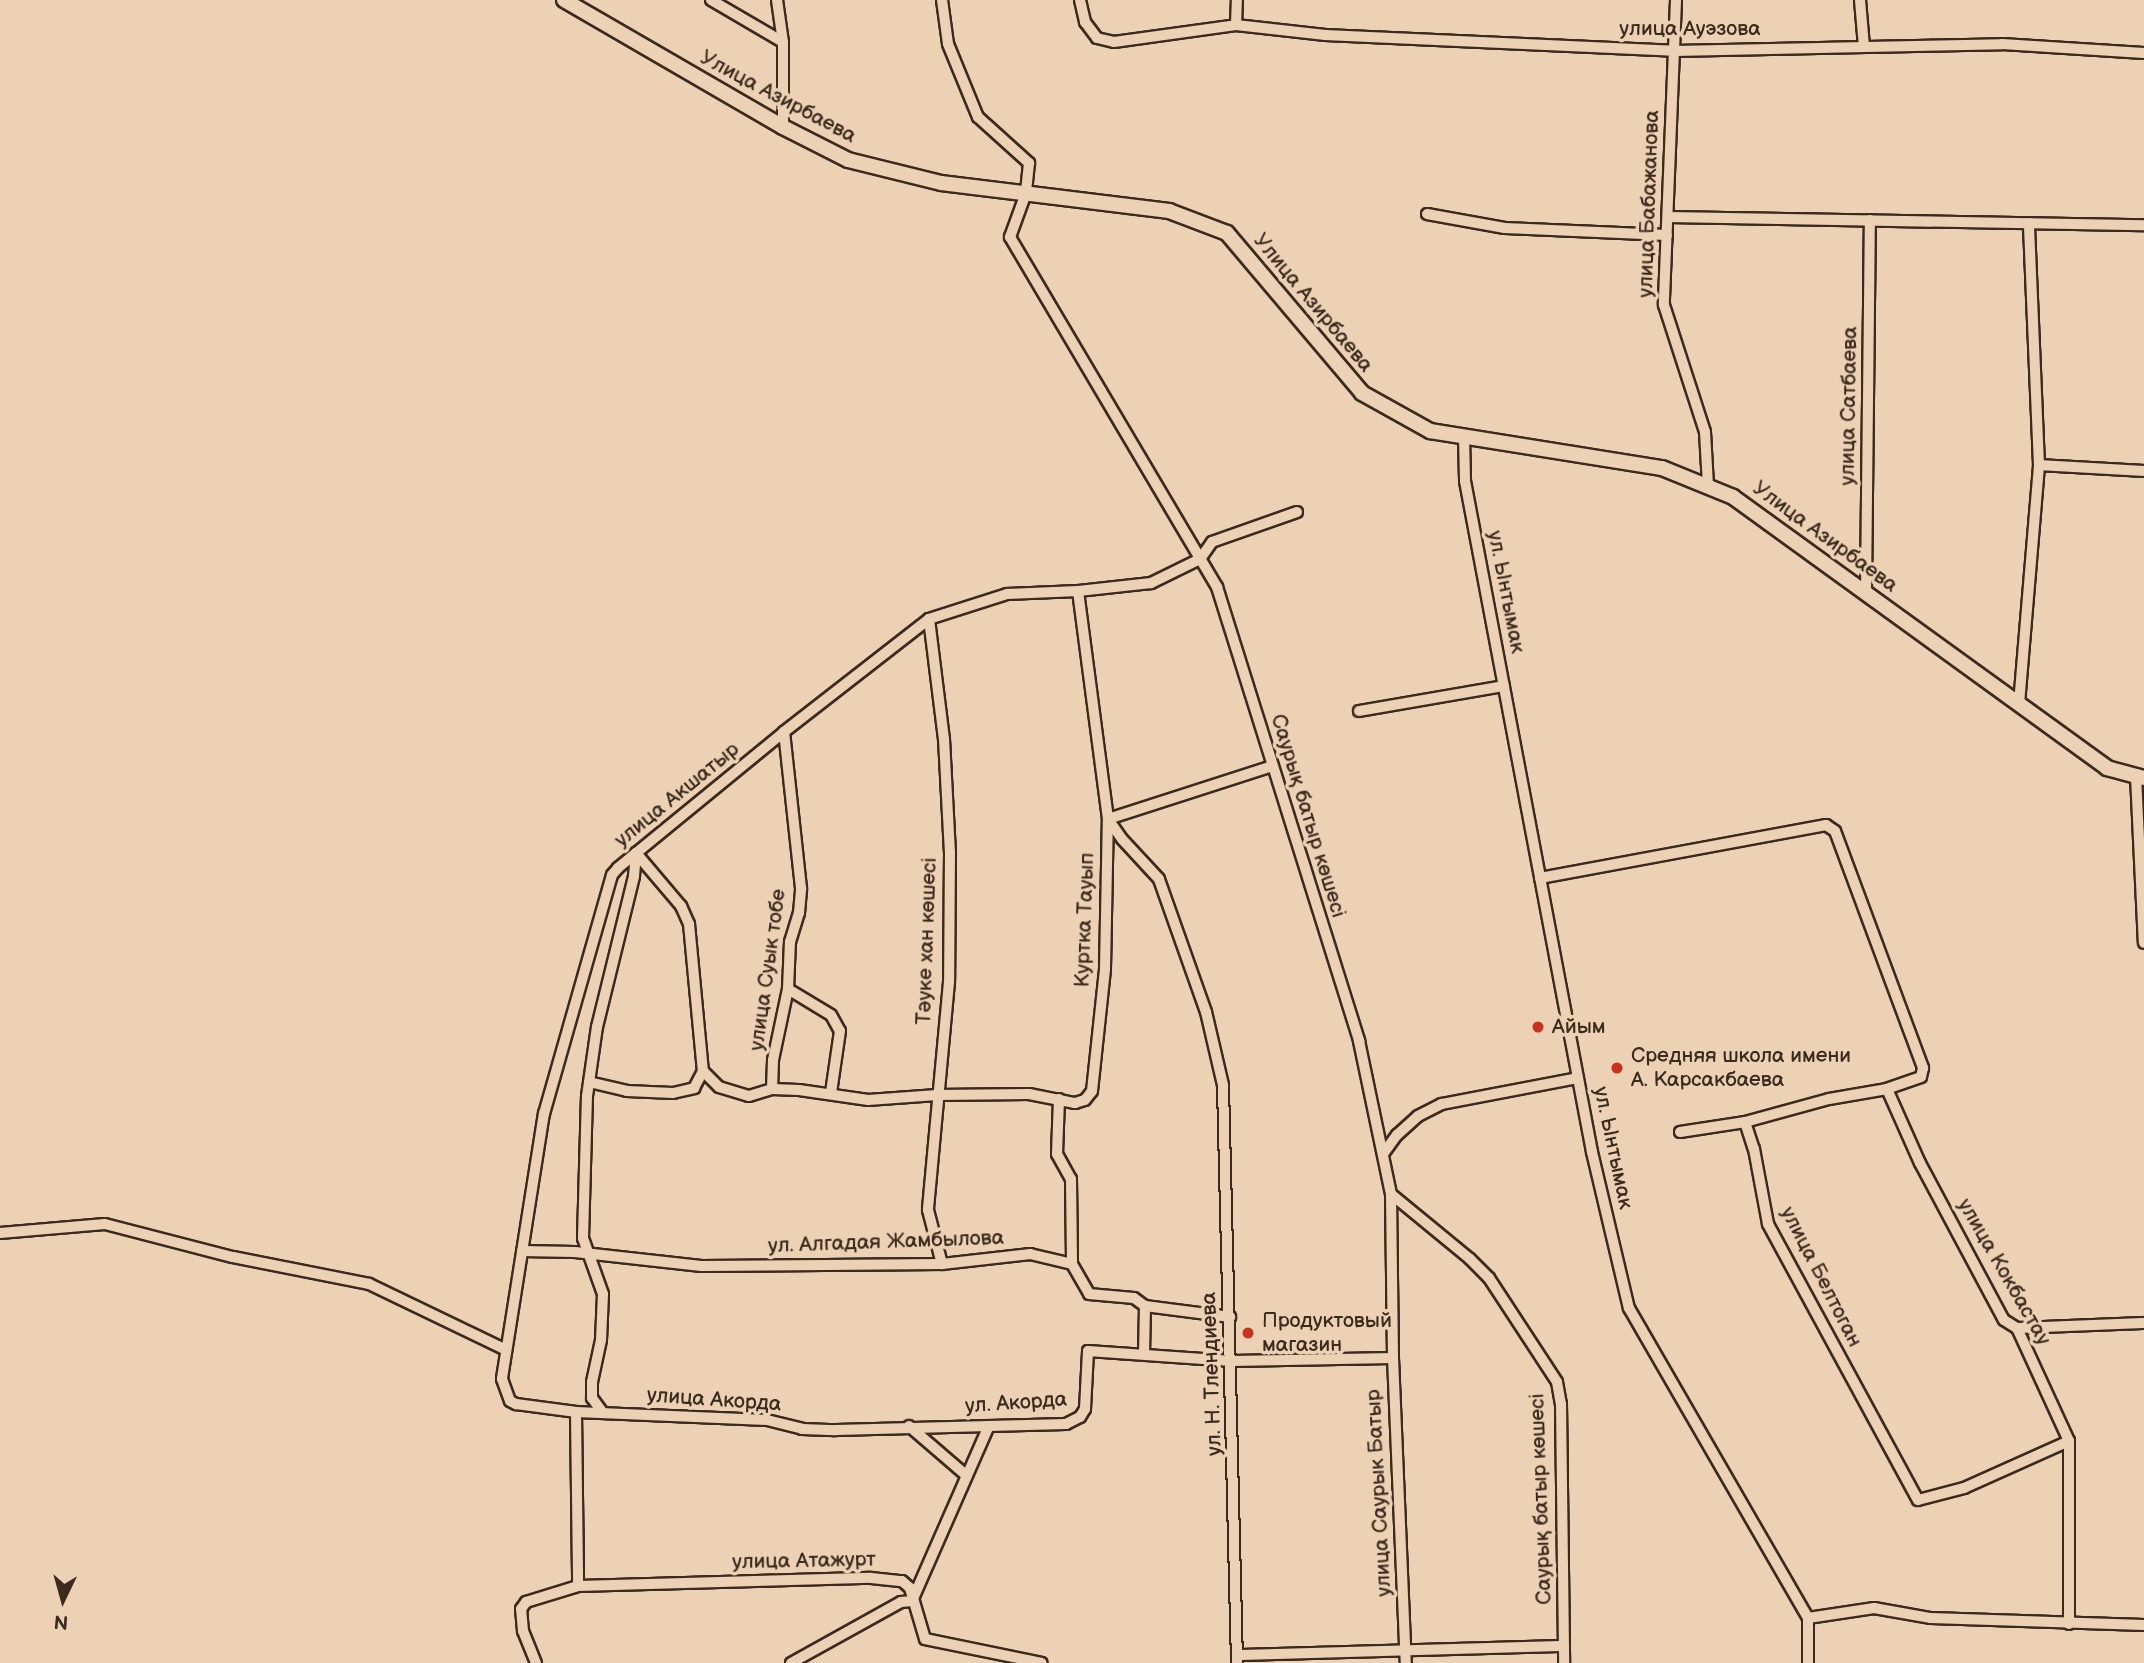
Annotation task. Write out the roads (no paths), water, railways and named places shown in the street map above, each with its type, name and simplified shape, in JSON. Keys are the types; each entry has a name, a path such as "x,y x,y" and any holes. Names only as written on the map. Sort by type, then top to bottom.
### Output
{"main road":[{"name":"Улица Азирбаева","path":"564,0 783,127 848,160 941,183 1169,211 1227,233 1362,393 1430,431 1662,468 1733,497 2107,768 2141,780"}],"street":[{"path":"710,0 783,42"},
{"path":"777,0 783,42 783,127"},
{"name":"Саурық батыр көшесі","path":"942,0 948,44 978,117 1029,163 1026,193 1010,237 1217,587 1359,1041 1391,1194 1489,1278 1557,1382 1561,1404 1564,1663"},
{"name":"улица Ауэзова","path":"1080,0 1085,22 1097,38 1114,42 1236,25 1325,36 1674,51 2002,44 2144,53"},
{"path":"1236,25 1237,0"},
{"name":"улица Бабажанова","path":"1676,0 1664,305 1705,432 1708,486"},
{"path":"1860,0 1864,47"},
{"path":"1427,214 1505,229 1667,235"},
{"path":"1668,217 2144,225"},
{"name":"улица Сатбаева","path":"1866,591 1870,220"},
{"path":"2019,704 2039,465 2029,223"},
{"name":"ул. Ынтымак","path":"1464,436 1465,481 1540,878 1578,1078 1629,1308 1808,1618"},
{"path":"2039,465 2144,471"},
{"name":"улица Акшатыр","path":"516,1404 510,1401 502,1379 544,1113 611,876 784,732 929,619 1007,594 1077,591 1151,583 1200,559 1212,542 1297,512"},
{"name":"Куртка Тауып","path":"703,1071 719,1087 749,1096 772,1089 831,1093 868,1100 937,1095 1029,1094 1075,1103 1085,1100 1092,1091 1105,969 1108,819 1077,591"},
{"name":"Тәуке хан көшесі","path":"929,619 944,739 950,852 949,982 928,1210 942,1264"},
{"path":"1359,711 1504,685"},
{"name":"улица Суык тобе","path":"772,1089 773,1060 788,989 790,942 799,913 801,888 784,732"},
{"path":"1108,819 1272,766"},
{"path":"2141,780 2144,943"},
{"name":"ул. Н. Тлендиева","path":"1108,819 1122,839 1159,879 1206,1012 1223,1085 1232,1361 1237,1659"},
{"path":"1540,878 1826,825 1835,831 1923,1068 1921,1077 1887,1090 1829,1099 1745,1122 1680,1132"},
{"path":"589,1082 627,1091 673,1093 694,1088 703,1071 688,924 681,906 636,853"},
{"path":"603,1413 592,1398 592,1382 601,1340 603,1294 583,1238 589,1082 597,1027 634,876 636,853"},
{"path":"788,989 831,1015 840,1031 831,1093"},
{"path":"1383,1154 1397,1135 1418,1116 1442,1104 1578,1078"},
{"name":"улица Кокбастау","path":"1887,1090 1920,1163 1997,1308 2004,1320 2017,1328 2068,1441 2069,1624"},
{"path":"1059,1099 1057,1154 1071,1179 1072,1264 1089,1294 1134,1298 1144,1307 1230,1317"},
{"name":"улица Белтоган","path":"1745,1122 1755,1149 1768,1224 1918,1500 1964,1488 2068,1441"},
{"name":"улица Саурык Батыр","path":"1391,1194 1393,1359 1406,1663"},
{"path":"0,1233 105,1224 233,1257 369,1284 506,1350"},
{"name":"ул. Алгадая Жамбылова","path":"522,1251 588,1254 701,1266 942,1264 1030,1254 1072,1264"},
{"path":"1144,1307 1144,1354"},
{"path":"2017,1328 2144,1323"},
{"name":"ул. Акорда","path":"909,1426 1066,1424 1080,1418 1085,1409 1088,1351 1232,1361 1393,1359"},
{"name":"улица Акорда","path":"516,1404 576,1412 767,1420 819,1430 909,1426"},
{"path":"576,1412 578,1586"},
{"path":"909,1426 965,1475"},
{"path":"791,1663 901,1602 912,1601 949,1520 965,1475 989,1426"},
{"name":"улица Атажурт","path":"536,1663 523,1631 521,1609 526,1602 578,1586 871,1578 902,1581 910,1588 925,1639 1042,1663"},
{"path":"1808,1663 1808,1618 1874,1608 1931,1618 2144,1625"},
{"path":"1237,1659 1406,1649 1564,1646"}],"place":[{"name":"Айым","path":"1538,1027"},
{"name":"Средняя школа имени А. Карсакбаева","path":"1617,1068"},
{"name":"Продуктовый магазин","path":"1248,1333"}]}
